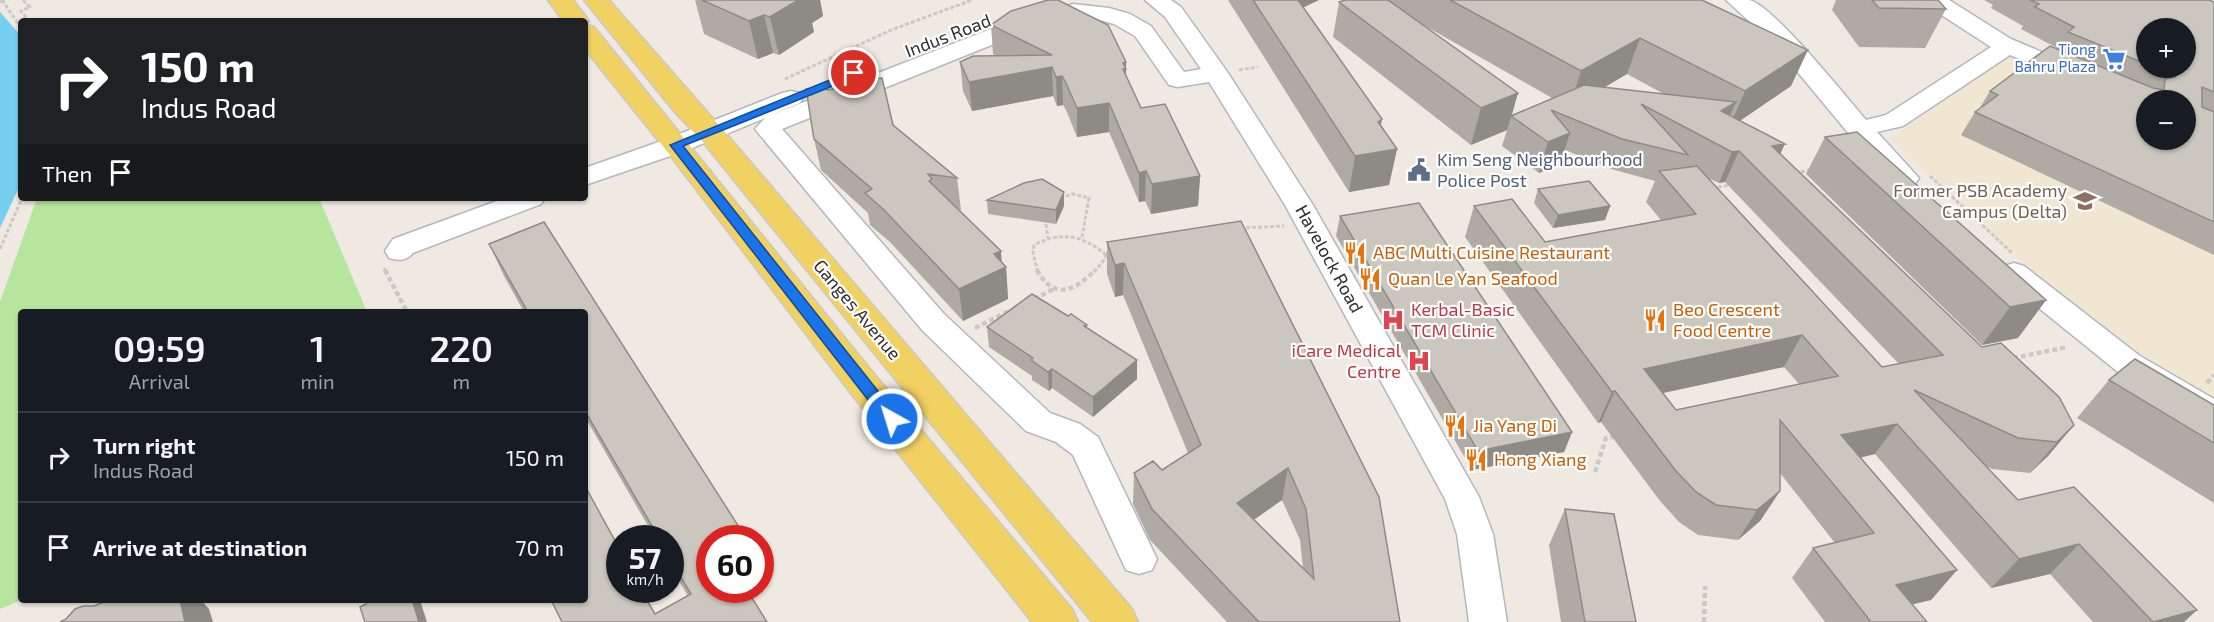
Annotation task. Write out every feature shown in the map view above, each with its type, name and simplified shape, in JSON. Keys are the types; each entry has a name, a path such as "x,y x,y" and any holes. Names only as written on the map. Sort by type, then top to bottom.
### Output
{"main road":[{"path":"560,0 574,18"},
{"name":"Ganges Avenue","path":"596,0 709,132 1117,622"},
{"path":"588,36 855,374 1057,622"}],"street":[{"name":"Indus Road","path":"588,176 988,30 1043,0"},
{"path":"1737,0 1754,12 1798,57 1858,129 1928,198"},
{"path":"1934,0 2003,44 2136,100"},
{"name":"Havelock Road","path":"1166,4 1216,73 1311,225 1462,496 1475,534 1488,622"},
{"path":"1139,559 1086,446 1068,433 1038,422 951,340 933,322 768,129 774,123 988,30 1073,11 1101,13 1122,19 1143,31 1178,80 1216,73"},
{"path":"1858,129 1894,121 2003,49 2003,44"},
{"path":"399,251 403,246 523,201"},
{"path":"1995,258 2098,341 2146,375 2214,415"}],"path":[{"path":"23,0 30,7 21,11 26,18"},
{"path":"778,82 891,30 972,0"},
{"path":"1,1 18,24"},
{"path":"1244,69 1258,68"},
{"path":"1785,175 1818,169"},
{"path":"1702,190 1733,184"},
{"path":"1057,199 1073,194 1089,198 1082,237"},
{"path":"0,249 21,201"},
{"path":"1046,224 1048,238"},
{"path":"1239,228 1311,225"},
{"path":"1105,254 1106,258 1102,264 1080,285 1066,289 1055,288 1043,281 1034,270 1031,255 1034,245 1058,235 1073,234 1082,237 1105,254 1114,253"},
{"path":"1024,304 1055,288"},
{"path":"951,340 1013,309"},
{"path":"2010,358 2098,341"},
{"path":"1595,472 1606,438 1618,435"},
{"path":"1704,622 1706,586"}],"shaded area":[{"name":"Former PSB Academy Campus (Delta)","path":"2014,50 2136,133 2136,150 2196,150 2196,139 2214,136 2214,401 2161,369 2021,262 1890,139"}],"green space":[{"path":"36,201 320,201 366,309 18,309 18,601 0,609 0,302"}],"water":[{"path":"0,12 18,33 18,189 0,228"}],"building":[{"path":"702,0 798,0 770,17 764,15 749,21"},
{"path":"1048,0 1058,0 1108,25 1126,62 1123,63 1126,69 1123,69 1141,108 1165,104 1200,176 1152,184 1146,171 1139,173 1109,103 1077,108 1062,76 1056,77 1052,67 969,82 960,62 973,56 1052,55 991,25 1011,11"},
{"path":"1253,0 1298,0 1382,119 1378,122 1397,149 1355,156"},
{"path":"1388,0 1518,93 1481,108 1339,2"},
{"path":"1450,0 1702,0 1808,50 1745,91 1640,38 1581,71"},
{"path":"1872,0 1938,0 1946,9 1879,8"},
{"path":"2030,0 2209,0 2214,2 2214,92 2202,87 2202,107 2214,112 2214,222 1975,112 1998,95 1990,91 2050,46 2153,88 2164,90 2165,79 2196,78 2196,18 2136,18 2136,60 2068,32 2074,27 2035,7 2039,4"},
{"path":"882,78 893,125 957,178 928,174 932,179 929,181 1001,251 994,254 1006,267 959,289 865,193 872,189 814,139 806,89 827,86 827,90 864,84 864,80"},
{"path":"1584,85 1736,102 1721,111 1785,144 1772,146 1982,347 2001,343 2059,397 2074,425 2057,442 2018,438 1914,390 2018,500 2074,487 2197,610 2153,622 2079,544 2019,559 1897,424 1841,435 1957,570 1896,585 1927,622 1871,622 1813,548 1874,533 1780,420 1780,491 1757,510 1716,505 1696,492 1676,471 1615,391 1612,392 1474,206 1512,199 1545,242 1696,214 1659,171 1697,166 1882,367 1943,355 1739,151 1732,152 1641,104 1688,155 1622,139 1551,110 1570,133 1548,142 1511,116","holes":["1802,335 1838,376 1676,410 1644,369"]},
{"path":"1857,132 2046,300 2010,307 1825,137"},
{"path":"1042,179 1064,192 1056,210 987,200 1024,183"},
{"path":"1589,181 1610,206 1558,215 1538,189"},
{"path":"1419,203 1572,432 1478,451 1340,216"},
{"path":"1241,221 1379,497 1400,622 1259,622 1152,509 1134,473 1153,461 1162,470 1201,445 1124,263 1115,265 1107,242","holes":["1288,468 1306,509 1314,579 1237,503"]},
{"path":"544,222 738,525 696,525 696,603 755,603 767,622 562,622 552,603 588,603 588,491 606,525 606,603 649,603 655,614 675,603 684,603 684,598 691,594 684,582 684,525 651,525 588,416 588,309 526,309 489,244"},
{"path":"1032,294 1068,316 1071,314 1087,325 1084,326 1137,360 1093,397 1052,369 1048,372 1031,360 1033,358 987,327"},
{"path":"2135,359 2214,405 2214,443 2109,380"},
{"path":"1565,509 1614,514 1636,622 1585,622"},
{"path":"101,603 181,603 185,622 60,622 75,609"},
{"path":"413,603 419,622 365,622 360,607 366,604"}],"place":[{"name":"Tiong Bahru Plaza","path":"2114,59"},
{"name":"Kim Seng Neighbourhood Police Post","path":"1419,170"},
{"name":"Former PSB Academy Campus (Delta)","path":"2085,201"},
{"name":"ABC Multi Cuisine Restaurant","path":"1355,253"},
{"name":"Quan Le Yan Seafood","path":"1370,279"},
{"name":"Kerbal-Basic TCM Clinic","path":"1393,320"},
{"name":"Beo Crescent Food Centre","path":"1655,320"},
{"name":"iCare Medical Centre","path":"1419,361"},
{"name":"Jia Yang Di","path":"1455,426"},
{"name":"Hong Xiang","path":"1476,460"}],"route":[{"path":"854,73 676,145 892,419"}]}
